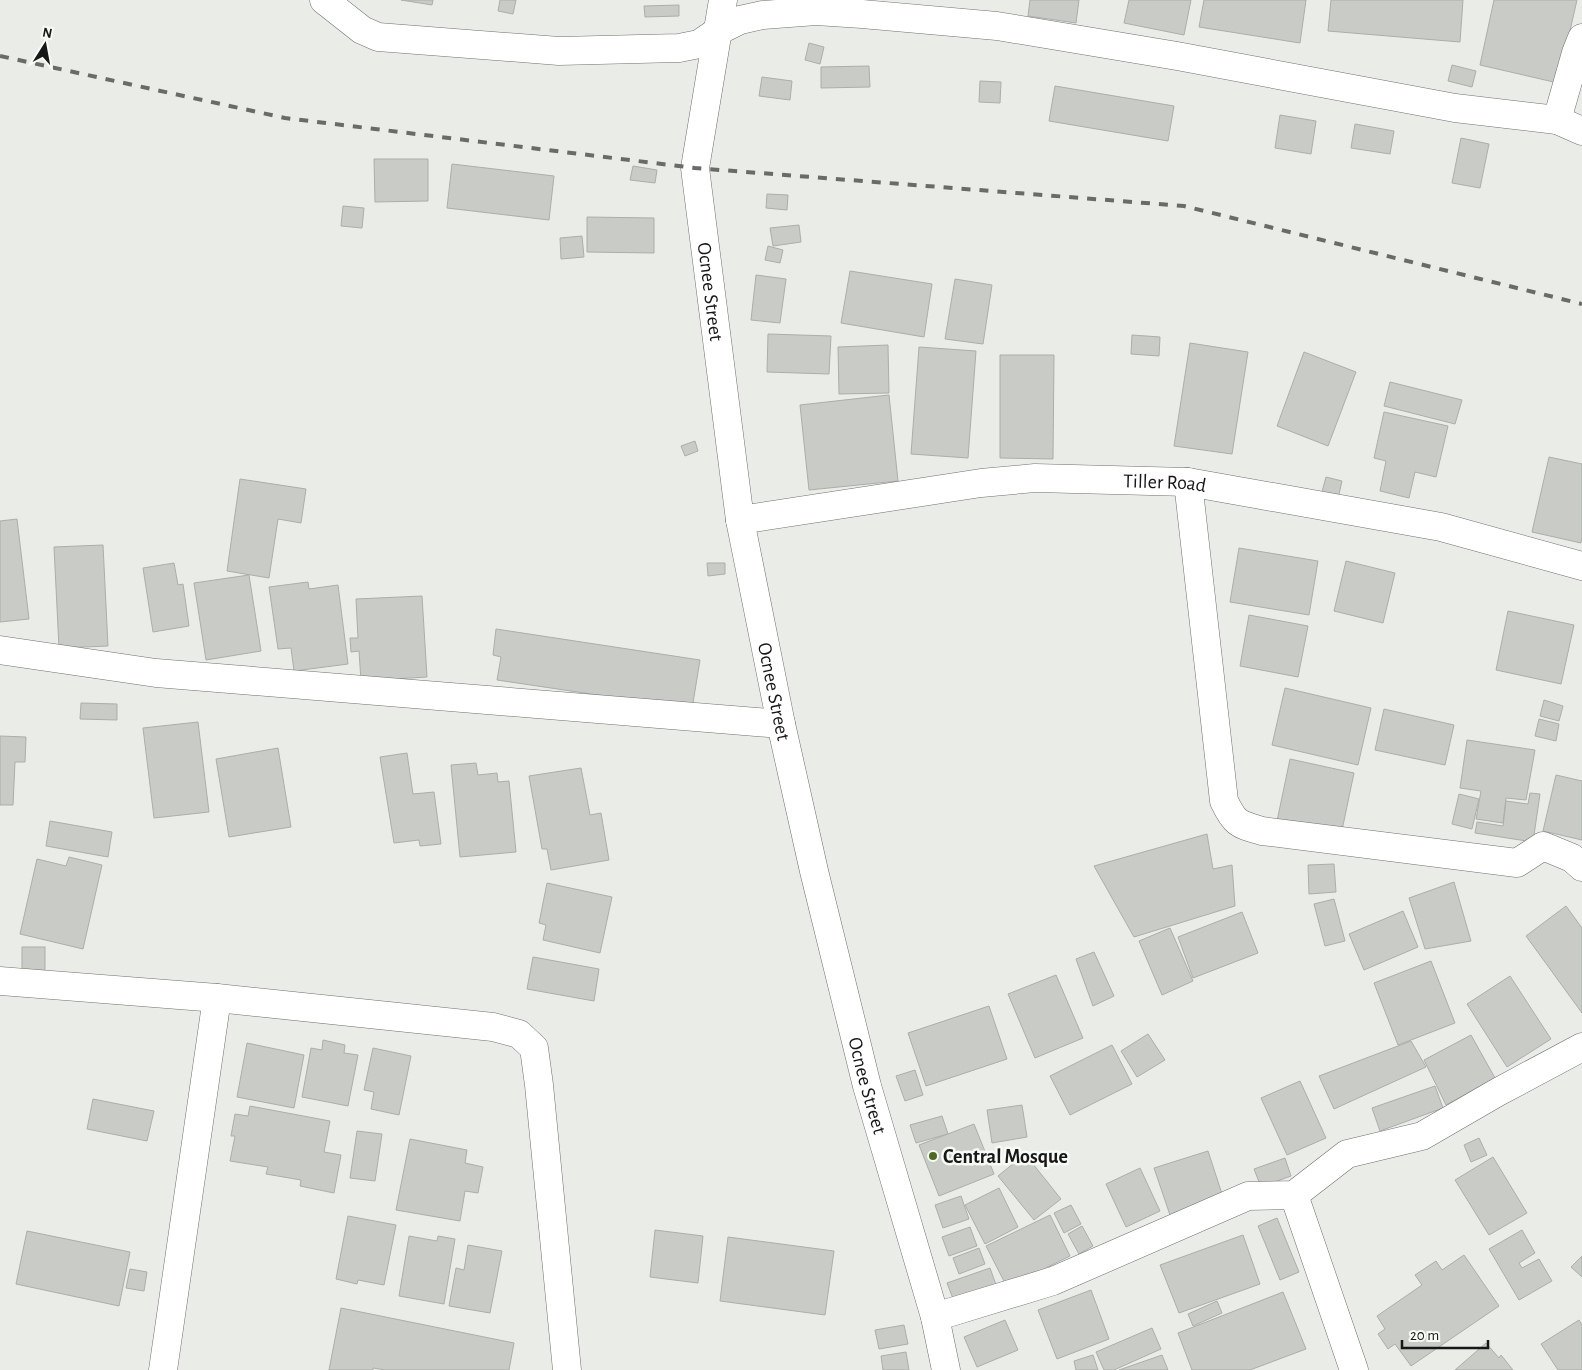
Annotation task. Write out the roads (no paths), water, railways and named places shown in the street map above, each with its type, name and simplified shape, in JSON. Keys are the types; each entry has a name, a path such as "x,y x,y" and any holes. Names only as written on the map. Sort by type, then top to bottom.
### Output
{"street":[{"path":"324,0 362,30 378,37 559,51 679,48 699,44 718,31 740,20 763,15 816,11 997,26 1176,56 1456,108 1556,120 1582,131"},
{"name":"Ocnee Street","path":"723,0 694,168 740,520 781,724 814,872 868,1086 935,1317 946,1370"},
{"path":"1556,120 1582,38"},
{"name":"Tiller Road","path":"740,520 971,484 1026,478 1188,482 1441,528 1582,566"},
{"path":"1188,482 1224,800 1231,815 1241,825 1262,831 1516,863 1543,846 1572,858 1582,868"},
{"path":"0,650 156,673 781,724"},
{"path":"0,981 217,998 493,1027 519,1034 534,1048 540,1085 567,1370"},
{"path":"163,1370 217,998"},
{"path":"935,1317 1053,1281 1248,1196 1294,1195 1347,1154 1422,1136 1498,1092 1582,1047"},
{"path":"1294,1195 1354,1370"}],"railway":[{"path":"0,56 285,118 695,168 1184,206 1582,304"}],"place":[{"name":"Central Mosque","path":"933,1156"}]}
